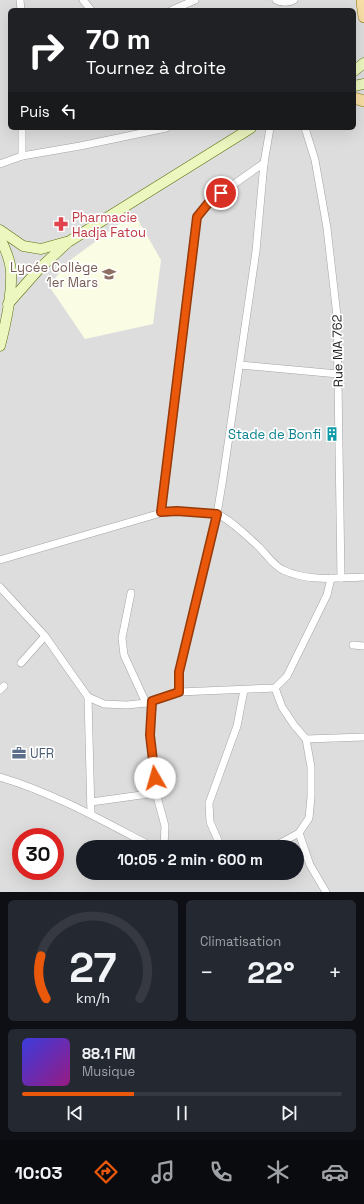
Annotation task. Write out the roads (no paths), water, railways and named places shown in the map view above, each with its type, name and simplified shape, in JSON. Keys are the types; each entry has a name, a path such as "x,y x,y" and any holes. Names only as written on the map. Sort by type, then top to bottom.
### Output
{"main road":[{"path":"362,3 364,17"},
{"path":"356,69 364,63"},
{"path":"8,304 39,268 68,242 248,130"},
{"path":"0,230 23,246 41,249 68,242"},
{"path":"0,238 9,259 11,272 8,304 0,346"}],"street":[{"path":"83,0 89,8"},
{"path":"177,8 195,0"},
{"path":"276,0 280,2 291,2 294,0"},
{"path":"22,130 22,156"},
{"path":"0,164 22,156 156,130"},
{"path":"179,692 179,672 217,514 256,251 264,163 270,130"},
{"name":"Rue MA 762","path":"306,130 315,160 327,228 337,316 341,578"},
{"path":"161,512 197,217 210,201 264,163"},
{"path":"240,365 338,374"},
{"path":"0,560 161,512 177,511 217,514 241,530 281,569 306,577 364,577"},
{"path":"0,587 46,636 88,697 104,704 127,705 149,702 179,692 275,688 287,676 327,595 331,578"},
{"path":"131,593 122,638 124,655 149,702 150,735 156,793 165,826 164,840"},
{"path":"21,663 46,636"},
{"path":"353,645 364,646"},
{"path":"275,688 282,707 306,739 311,767 309,818 299,833 286,840"},
{"path":"218,840 210,822 209,803 237,726 244,690"},
{"path":"88,697 91,814"},
{"path":"306,739 364,737"},
{"path":"0,777 27,785 91,814 140,840"},
{"path":"91,802 156,793"},
{"path":"299,833 310,865 326,892"}],"place":[{"name":"Pharmacie Hadja Fatou","path":"61,224"},
{"name":"Lycée Collège 1er Mars","path":"109,274"},
{"name":"Stade de Bonfi","path":"332,434"},
{"name":"UFR","path":"19,753"}]}
